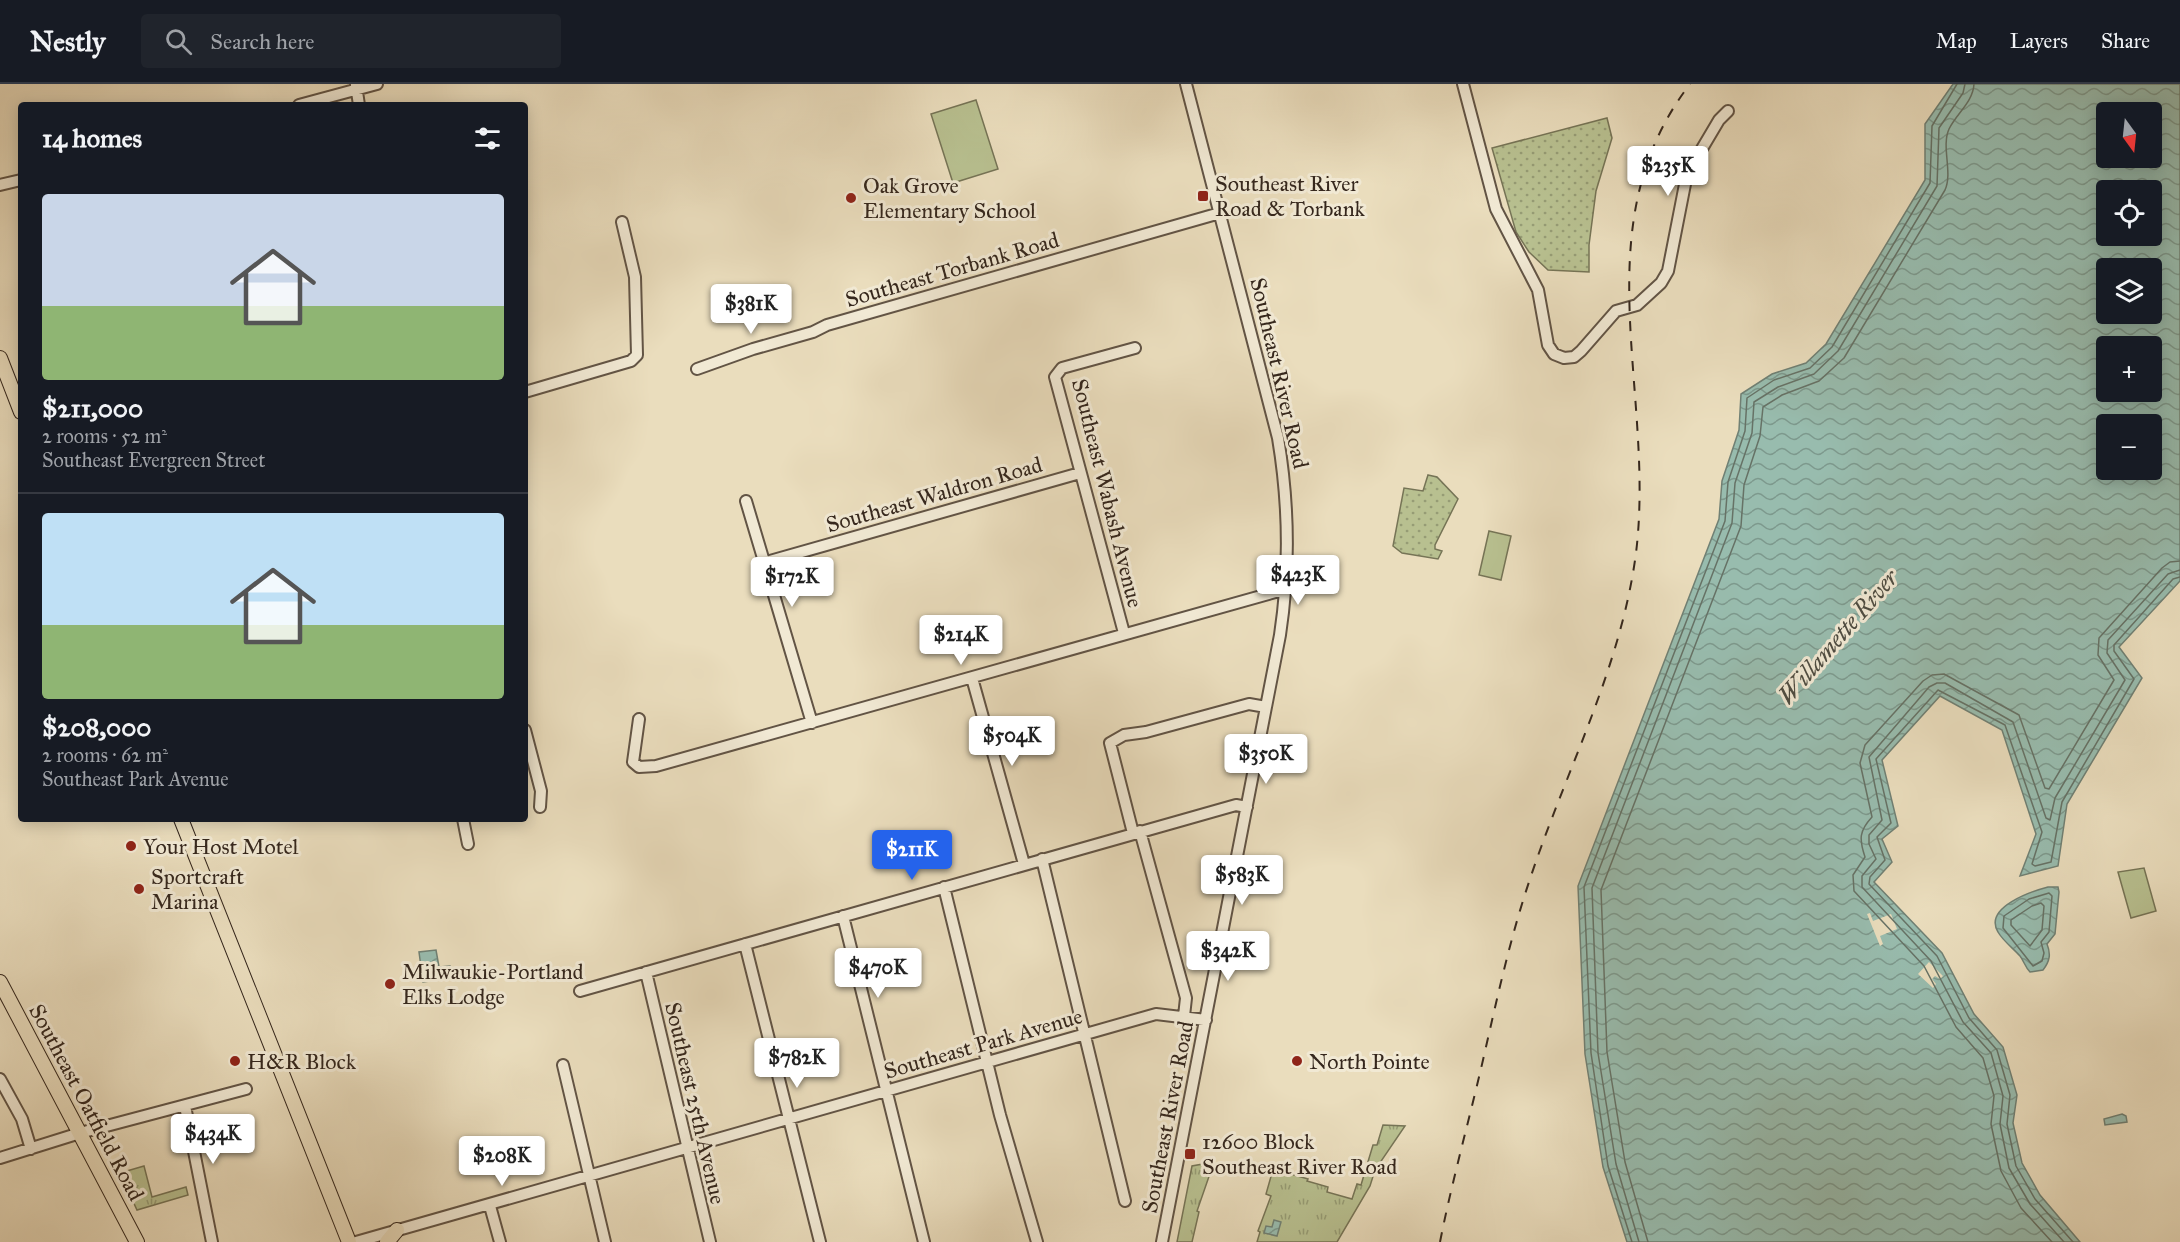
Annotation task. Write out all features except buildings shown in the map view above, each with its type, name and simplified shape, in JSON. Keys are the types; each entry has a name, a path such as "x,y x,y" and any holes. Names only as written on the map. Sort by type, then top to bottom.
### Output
{"main road":[{"path":"0,358 18,404"},
{"path":"182,822 349,1242"},
{"name":"Southeast Oatfield Road","path":"0,982 137,1242"},
{"path":"387,1242 397,1230"}],"street":[{"path":"308,102 356,87 377,84"},
{"name":"Southeast River Road","path":"1162,1242 1266,707 1286,589 1287,513 1278,438 1186,84"},
{"path":"1463,84 1496,209 1538,290 1548,345 1554,354 1564,358 1574,357 1581,351 1616,311 1637,305 1661,283 1668,271 1687,174 1719,120 1728,111"},
{"path":"356,87 358,102"},
{"path":"0,185 18,181"},
{"name":"Southeast Torbank Road","path":"697,369 753,349 813,333 826,325 1220,213"},
{"path":"528,391 632,361 637,355 635,277 622,222"},
{"name":"Southeast Wabash Avenue","path":"1124,633 1055,377 1062,368 1135,348"},
{"name":"Southeast Waldron Road","path":"763,563 1080,473"},
{"path":"746,501 812,723"},
{"path":"639,719 633,759 639,767 656,766 1286,589"},
{"path":"972,678 1024,864"},
{"path":"1184,1016 1186,998 1110,742 1124,735 1146,732 1249,704 1266,707"},
{"path":"528,747 541,791 540,807"},
{"path":"580,991 1137,832 1236,805 1247,807"},
{"path":"463,822 468,844"},
{"path":"1042,859 1125,1201"},
{"path":"944,887 987,1063 1037,1242"},
{"path":"843,916 924,1242"},
{"path":"746,944 820,1242"},
{"name":"Southeast 25th Avenue","path":"646,972 710,1242"},
{"name":"Southeast Park Avenue","path":"356,1242 490,1206 687,1146 1156,1014 1206,1020"},
{"path":"563,1065 604,1242"},
{"path":"0,1078 22,1119 31,1149"},
{"path":"0,1158 80,1133 246,1089"},
{"path":"185,1106 212,1242"},
{"path":"490,1206 500,1242"}],"green space":[{"path":"976,100 998,169 953,183 931,114"},
{"path":"1607,118 1612,138 1596,191 1589,245 1589,272 1548,270 1529,252 1516,232 1492,148"},
{"path":"1428,475 1437,477 1458,499 1435,545 1435,549 1442,551 1438,559 1402,553 1393,546 1404,488 1423,491"},
{"path":"1489,531 1511,536 1501,580 1479,575"},
{"path":"2144,868 2156,911 2131,918 2118,872"},
{"path":"1383,1125 1405,1126 1375,1170 1370,1186 1337,1242 1257,1242 1260,1232 1258,1231 1271,1196 1266,1194 1272,1173 1276,1174 1277,1170 1308,1179 1307,1181 1328,1187 1327,1192 1352,1199 1357,1184 1361,1185 1373,1145 1377,1145"},
{"path":"1214,1162 1197,1211 1199,1212 1192,1242 1177,1242 1192,1166"},
{"path":"144,1166 152,1197 186,1187 188,1195 137,1210 120,1173"}],"water":[{"name":"Willamette River","path":"1953,84 2180,84 2180,581 2119,647 2142,678 2067,804 2058,866 2020,876 2036,834 2002,730 1940,696 1882,760 1898,826 1882,839 1892,862 1874,882 1942,953 1974,1014 2003,1047 2017,1095 2013,1123 2022,1163 2040,1195 2080,1242 1627,1242 1603,1167 1585,1054 1578,886 1719,519 1722,481 1739,430 1741,394 1772,374 1806,363 1826,344 1925,180 1925,124"},
{"path":"2048,887 2058,887 2059,892 2055,934 2047,944 2049,957 2045,967 2043,970 2030,972 2020,956 2000,935 1995,923 1997,915 2003,908 2022,896"},
{"path":"436,950 439,967 450,966 452,978 423,982 419,952"},
{"path":"2122,1114 2126,1116 2127,1122 2105,1125 2104,1119"},
{"path":"1274,1220 1281,1222 1277,1236 1264,1233 1266,1226 1272,1227"}],"pier":[{"path":"1870,913 1873,921 1891,914 1897,929 1880,936 1883,944 1880,946 1867,914"},
{"path":"1929,962 1943,976 1940,979 1935,976 1932,979 1936,984 1933,988 1918,974"}],"railway":[{"path":"1440,1242 1516,924 1544,838 1605,678 1629,596 1636,553 1640,492 1630,311 1630,252 1638,194 1657,138 1690,84"}],"place":[{"name":"Southeast River Road & Torbank","path":"1203,196"},
{"name":"Oak Grove Elementary School","path":"851,198"},
{"name":"Your Host Motel","path":"131,846"},
{"name":"Sportcraft Marina","path":"139,889"},
{"name":"Milwaukie-Portland Elks Lodge","path":"390,984"},
{"name":"H&R Block","path":"235,1061"},
{"name":"North Pointe","path":"1297,1061"},
{"name":"12600 Block Southeast River Road","path":"1190,1154"}]}
